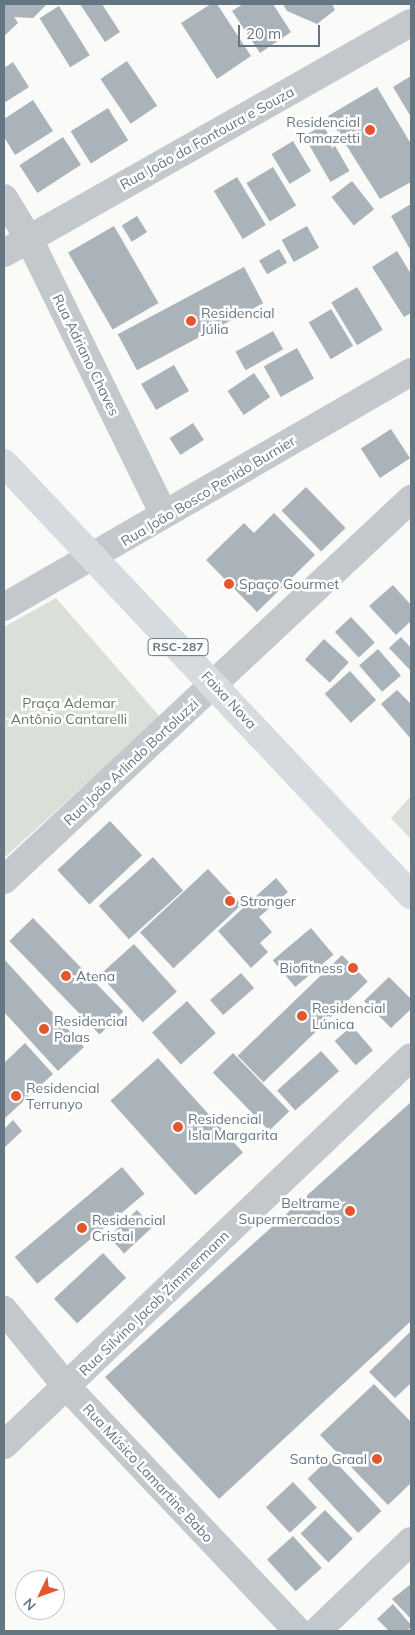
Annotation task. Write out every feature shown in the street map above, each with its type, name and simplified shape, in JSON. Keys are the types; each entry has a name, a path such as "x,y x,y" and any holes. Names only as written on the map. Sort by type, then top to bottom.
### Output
{"highway":[{"name":"Faixa Nova","path":"4,463 411,895"}],"street":[{"name":"Rua João da Fontoura e Souza","path":"4,253 411,23"},
{"name":"Rua Adriano Chaves","path":"4,198 29,239 164,514"},
{"name":"Rua João Bosco Penido Burnier","path":"4,607 95,559 164,514 411,372"},
{"name":"Rua João Arlindo Bortoluzzi","path":"4,880 411,499"},
{"name":"Rua Silvino Jacob Zimmermann","path":"4,1444 411,1058"},
{"name":"Rua Músico Lamartine Babo","path":"4,1310 66,1386 298,1631"},
{"path":"317,1631 411,1541"}],"green space":[{"name":"Praça Ademar Antônio Cantarelli","path":"56,598 160,717 4,858 4,627"},
{"path":"411,796 411,839 391,818"}],"building":[{"path":"4,4 47,4 33,18 14,17 18,23 4,36"},
{"path":"80,4 102,4 120,32 105,42"},
{"path":"211,4 217,4 251,56 217,79 181,23"},
{"path":"243,4 273,4 291,32 260,53 232,11"},
{"path":"283,4 332,4 335,10 317,24 287,11"},
{"path":"59,6 90,55 70,67 39,18"},
{"path":"127,61 157,106 131,124 100,79"},
{"path":"13,62 29,87 4,103 4,68"},
{"path":"411,76 411,117 393,87"},
{"name":"Residencial Tomazetti","path":"377,87 411,144 411,182 380,199 328,116"},
{"path":"33,100 53,131 15,155 4,137 4,119"},
{"path":"108,108 128,140 91,164 71,131"},
{"path":"323,125 350,171 330,182 304,136"},
{"path":"63,137 81,165 37,193 19,165"},
{"path":"293,141 311,171 290,184 272,154"},
{"path":"273,167 296,206 270,222 246,183"},
{"path":"237,177 266,225 243,239 214,191"},
{"path":"352,181 374,209 354,225 332,197"},
{"path":"411,204 411,251 391,216"},
{"path":"137,216 147,232 132,242 122,226"},
{"path":"114,226 159,303 113,330 68,252"},
{"path":"307,226 319,248 294,262 282,240"},
{"path":"279,249 287,263 267,274 259,260"},
{"path":"397,251 411,274 411,313 404,317 372,267"},
{"name":"Residencial Júlia","path":"244,267 263,303 137,370 118,334"},
{"path":"357,287 383,330 357,345 331,302"},
{"path":"331,309 353,346 331,359 309,322"},
{"path":"273,331 283,349 246,370 235,352"},
{"path":"297,348 314,379 281,397 264,366"},
{"path":"174,365 189,391 156,410 141,384"},
{"path":"254,373 270,397 244,415 227,391"},
{"path":"193,423 204,440 180,455 170,438"},
{"path":"391,429 410,458 380,478 361,449"},
{"path":"306,487 346,528 321,552 282,511"},
{"path":"274,513 315,555 257,612 206,560 244,523 254,533"},
{"path":"393,585 411,605 411,621 396,635 369,606"},
{"path":"351,617 375,643 359,658 335,632"},
{"path":"401,637 411,648 410,670 389,648"},
{"path":"324,639 349,662 330,683 305,659"},
{"path":"378,649 401,675 382,692 359,665"},
{"path":"350,671 376,700 351,723 325,694"},
{"path":"397,690 411,704 410,738 381,704"},
{"path":"110,821 142,855 89,904 57,870"},
{"path":"153,857 183,890 129,939 99,906"},
{"path":"208,869 241,905 173,968 140,932"},
{"path":"276,878 288,892 259,917 272,932 260,943 268,952 251,968 218,931"},
{"name":"Atena","path":"33,918 123,1012 100,1034 9,941"},
{"path":"311,928 333,955 295,987 273,960"},
{"path":"134,944 177,992 143,1022 100,975"},
{"name":"Residencial Lúnica","path":"342,955 368,982 263,1082 238,1056"},
{"name":"Residencial Palas","path":"4,959 84,1047 58,1071 4,1012"},
{"path":"241,973 254,988 223,1015 210,1000"},
{"path":"389,977 411,999 411,1009 391,1028 364,1001"},
{"path":"187,1001 216,1033 181,1064 152,1032"},
{"path":"352,1026 373,1050 356,1065 335,1041"},
{"name":"Residencial Terrunyo","path":"25,1043 53,1074 4,1119 4,1063"},
{"path":"321,1051 339,1071 295,1111 277,1090"},
{"path":"233,1053 289,1111 269,1131 213,1072"},
{"name":"Residencial Isla Margarita","path":"158,1058 243,1152 195,1195 110,1101"},
{"name":"Beltrame Supermercados","path":"411,1102 411,1321 219,1499 105,1377"},
{"path":"13,1120 22,1131 4,1148 4,1129"},
{"name":"Residencial Cristal","path":"122,1167 144,1194 37,1284 15,1257"},
{"path":"137,1210 153,1227 124,1253 108,1237"},
{"path":"103,1253 126,1278 77,1324 54,1299"},
{"path":"411,1331 411,1383 395,1398 369,1372"},
{"name":"Santo Graal","path":"374,1384 411,1422 411,1483 388,1505 320,1435"},
{"path":"331,1457 381,1511 358,1533 308,1479"},
{"path":"293,1482 317,1508 290,1533 266,1507"},
{"path":"325,1510 353,1539 328,1562 301,1534"},
{"path":"293,1536 322,1568 296,1591 267,1559"},
{"path":"411,1584 411,1619 392,1599"},
{"path":"393,1604 411,1625 408,1631 389,1631 377,1619"}],"place":[{"name":"Residencial Tomazetti","path":"370,130"},
{"name":"Residencial Júlia","path":"191,321"},
{"name":"Spaço Gourmet","path":"229,584"},
{"name":"Stronger","path":"230,901"},
{"name":"Biofitness","path":"353,968"},
{"name":"Atena","path":"66,976"},
{"name":"Residencial Lúnica","path":"302,1016"},
{"name":"Residencial Palas","path":"44,1029"},
{"name":"Residencial Terrunyo","path":"16,1096"},
{"name":"Residencial Isla Margarita","path":"178,1127"},
{"name":"Beltrame Supermercados","path":"350,1211"},
{"name":"Residencial Cristal","path":"82,1228"},
{"name":"Santo Graal","path":"377,1459"}]}
